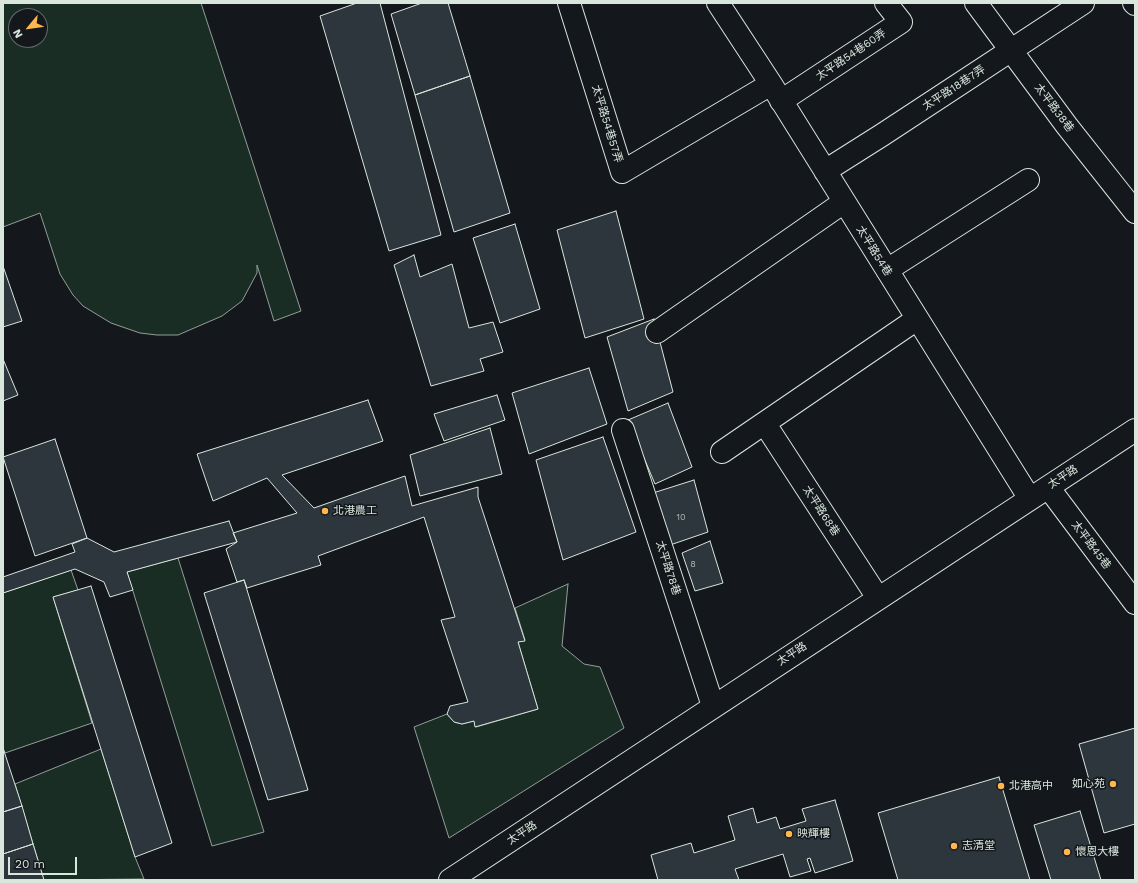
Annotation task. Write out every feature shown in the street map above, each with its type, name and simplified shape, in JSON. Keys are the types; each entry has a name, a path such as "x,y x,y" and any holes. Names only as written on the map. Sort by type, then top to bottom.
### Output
{"street":[{"name":"太平路54巷57弄","path":"569,3 622,172 776,93"},
{"name":"太平路54巷","path":"718,3 1030,499"},
{"name":"太平路54巷60弄","path":"776,93 901,22 886,3"},
{"name":"太平路38巷","path":"976,3 1067,126 1135,212"},
{"name":"太平路18巷7弄","path":"825,171 1012,51 1083,3"},
{"path":"887,270 1028,180"},
{"path":"657,332 844,202"},
{"path":"722,452 918,320"},
{"name":"太平路68巷","path":"765,424 878,598"},
{"name":"太平路78巷","path":"624,430 713,706"},
{"name":"太平路","path":"450,880 1135,430"},
{"name":"太平路45巷","path":"1048,487 1135,603"}],"green space":[{"path":"3,3 201,3 301,311 274,321 257,265 257,273 242,301 222,316 178,335 140,333 111,323 83,306 73,295 60,274 40,213 3,227"},
{"path":"178,558 264,832 212,846 127,572"},
{"path":"71,570 78,590 53,597 92,723 5,753 3,748 3,593"},
{"path":"568,584 562,646 584,664 600,667 624,728 449,838 414,727 447,714 454,722 462,724 474,721 476,727 538,709 518,642 525,640 515,608"},
{"path":"101,749 135,857 144,879 44,880 15,784"}],"building":[{"path":"357,3 380,3 441,235 389,251 320,16"},
{"path":"422,3 448,3 470,76 415,95 391,14"},
{"path":"470,76 510,213 454,232 415,95"},
{"path":"616,211 644,319 585,338 557,230"},
{"path":"515,224 540,309 500,323 473,238"},
{"path":"414,255 420,277 452,264 469,328 493,322 503,352 480,359 484,371 431,386 394,265"},
{"path":"3,266 22,321 3,327"},
{"path":"654,319 673,392 628,411 607,337"},
{"path":"3,359 18,395 3,401"},
{"path":"589,368 607,424 529,454 512,393"},
{"path":"497,395 505,420 444,441 434,414"},
{"path":"368,400 383,441 282,475 314,508 405,476 412,506 478,487 478,497 525,641 518,642 538,709 475,727 474,721 462,724 454,722 447,714 450,706 468,702 441,620 455,617 424,517 318,556 321,565 247,588 244,580 237,582 226,549 237,542 233,533 297,513 267,478 213,501 197,454"},
{"path":"668,403 692,467 655,484 628,420"},
{"path":"490,428 502,474 420,496 410,455"},
{"path":"603,437 636,532 563,560 536,460"},
{"path":"55,439 87,538 35,556 3,457"},
{"path":"694,480 708,532 670,545 653,493"},
{"path":"229,521 237,542 127,572 133,590 110,597 104,582 75,569 3,593 3,577 75,552 72,544 87,538 114,552"},
{"path":"710,541 723,583 695,591 682,553"},
{"path":"244,580 308,790 268,800 204,593"},
{"path":"91,586 172,843 135,857 53,597"},
{"name":"如心苑","path":"1135,728 1135,824 1104,833 1079,744"},
{"path":"3,748 22,806 3,812"},
{"name":"志清堂","path":"999,777 1030,880 898,880 878,813"},
{"name":"映輝樓","path":"835,800 853,861 815,873 810,858 807,859 811,871 790,877 783,854 735,869 739,880 658,880 651,855 691,843 694,853 735,840 728,816 753,808 757,823 776,817 780,829 806,821 802,809"},
{"path":"22,806 33,844 3,854 3,812"},
{"name":"懷恩大樓","path":"1080,811 1101,880 1051,880 1034,825"},
{"path":"33,844 44,880 3,880 3,854"}],"place":[{"name":"北港農工","path":"325,511"},
{"name":"如心苑","path":"1113,784"},
{"name":"北港高中","path":"1001,786"},
{"name":"映輝樓","path":"789,834"},
{"name":"志清堂","path":"954,846"},
{"name":"懷恩大樓","path":"1067,852"}]}
